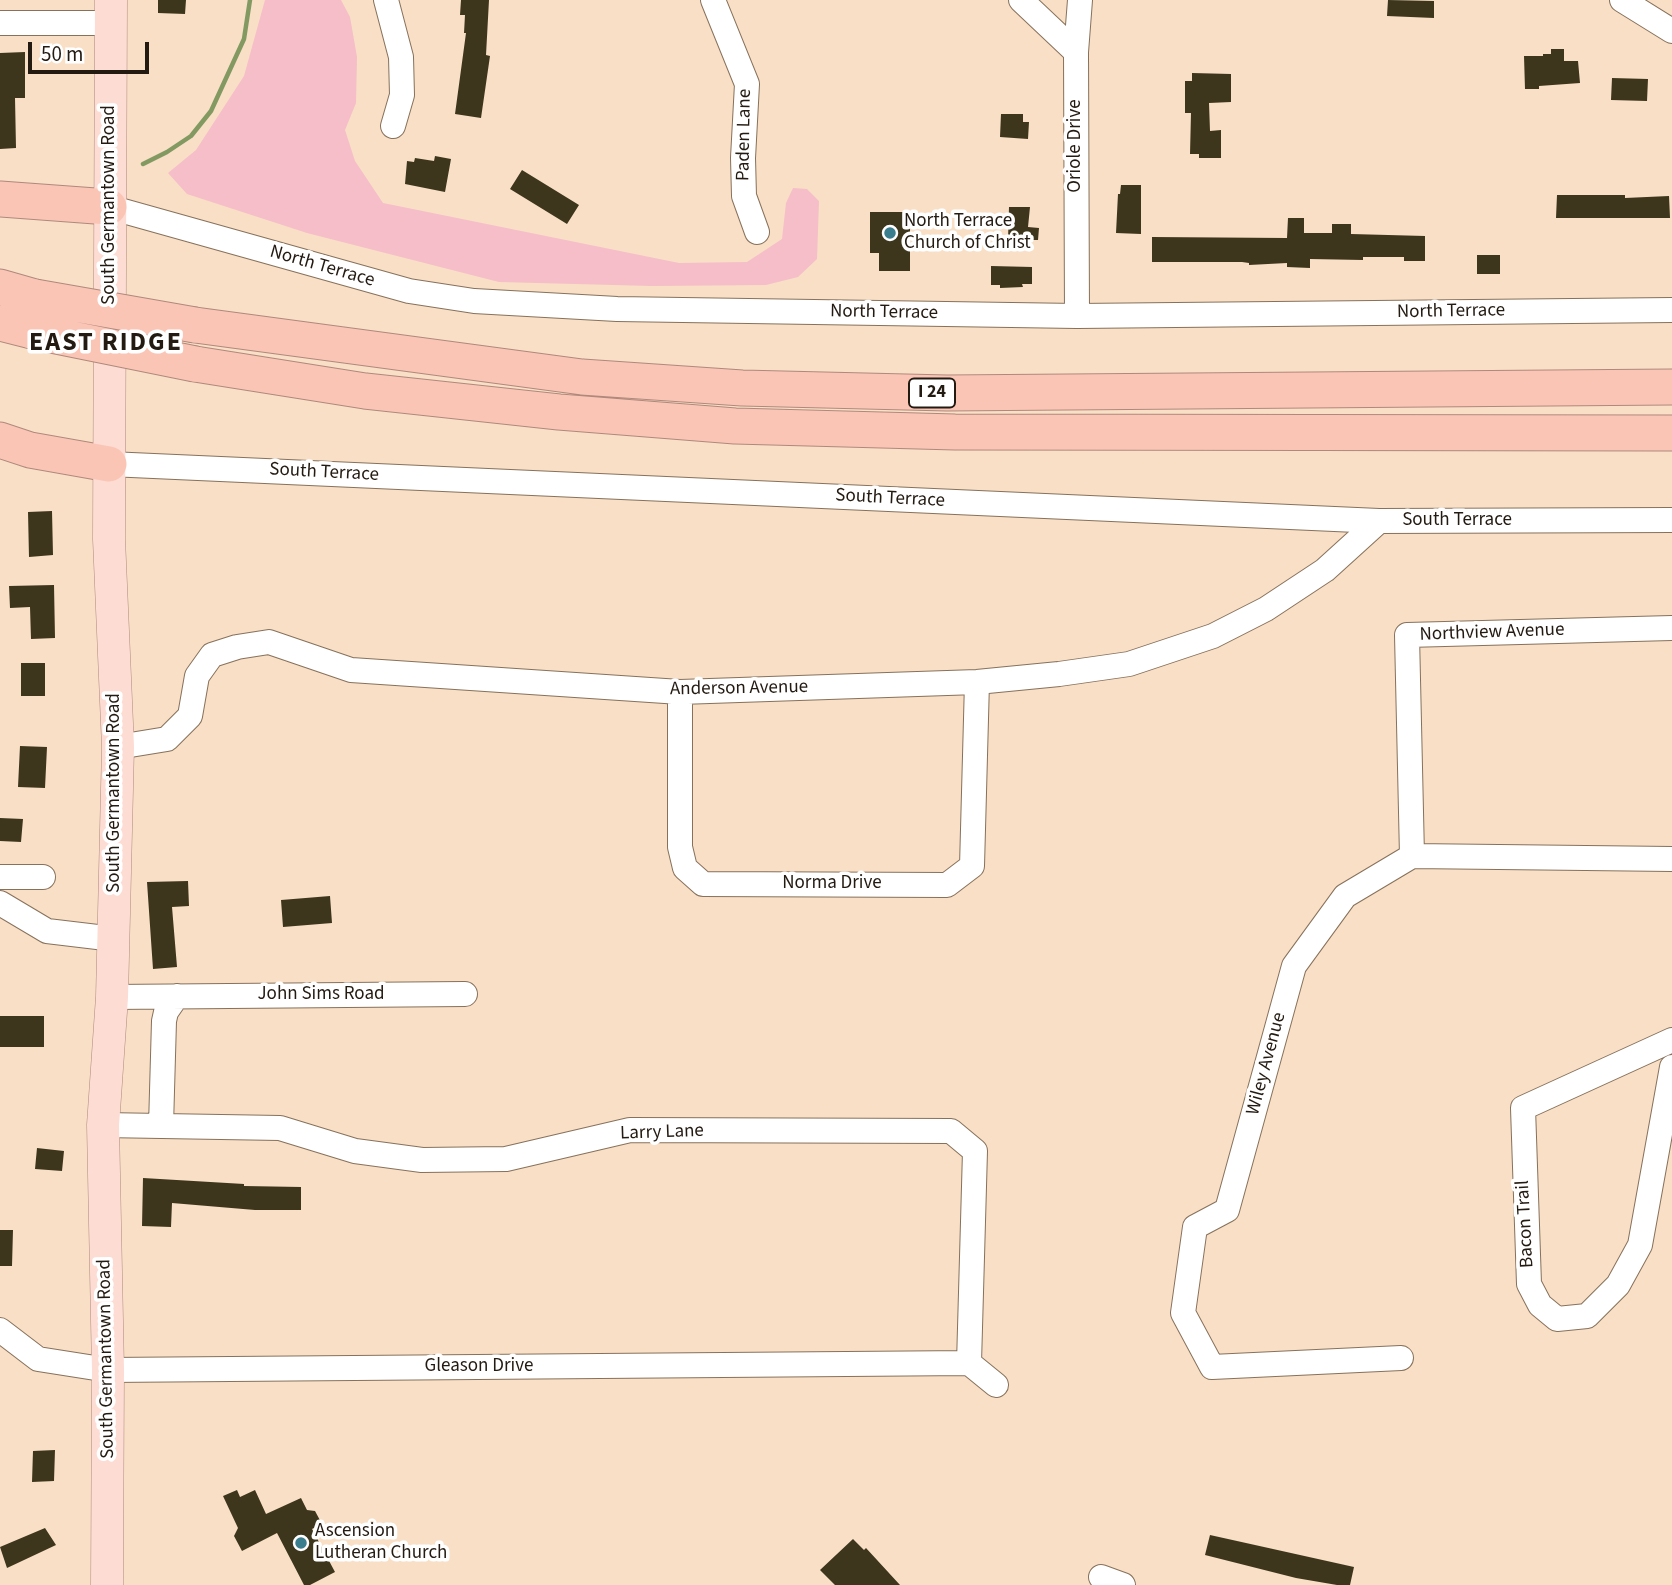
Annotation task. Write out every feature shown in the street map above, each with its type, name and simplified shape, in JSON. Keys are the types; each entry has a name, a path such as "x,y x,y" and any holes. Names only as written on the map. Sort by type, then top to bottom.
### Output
{"highway":[{"path":"0,199 109,207"},
{"name":"I 24","path":"0,287 35,297 195,325 582,377 742,387 947,393 1672,387"},
{"name":"I 24","path":"16,327 195,364 365,391 559,412 735,426 955,432 1672,433"},
{"path":"0,440 30,450 109,464"}],"main road":[{"name":"South Germantown Road","path":"107,1585 108,1370 103,1125 112,997 118,747 109,539 111,11"}],"street":[{"path":"386,0 401,57 402,95 393,126"},
{"name":"Paden Lane","path":"713,0 747,83 744,196 757,232"},
{"path":"1021,0 1076,52"},
{"name":"Oriole Drive","path":"1077,316 1076,52 1080,0"},
{"path":"1622,0 1672,31"},
{"path":"0,23 111,11"},
{"name":"North Terrace","path":"109,207 409,291 474,301 617,309 1077,316 1672,310"},
{"name":"South Terrace","path":"109,464 1379,521 1672,520"},
{"name":"Anderson Avenue","path":"118,747 167,739 190,716 197,676 212,655 237,647 269,642 351,670 680,692 977,682 1129,664 1213,636 1266,609 1325,570 1379,521"},
{"name":"Northview Avenue","path":"1412,856 1407,635 1672,628"},
{"name":"Norma Drive","path":"680,692 680,847 685,868 703,884 947,885 972,866 977,682"},
{"path":"1412,856 1672,859"},
{"name":"Wiley Avenue","path":"1401,1358 1212,1367 1183,1314 1195,1227 1227,1210 1294,967 1345,896 1412,856"},
{"path":"0,877 43,877"},
{"path":"0,903 47,931 114,939"},
{"name":"John Sims Road","path":"112,997 465,994"},
{"path":"161,1126 164,1021 166,1012 177,996"},
{"name":"Bacon Trail","path":"1672,1040 1522,1108 1529,1284 1540,1305 1557,1319 1587,1316 1618,1285 1640,1245 1672,1067"},
{"name":"Larry Lane","path":"103,1125 280,1128 355,1152 422,1160 506,1160 630,1130 951,1131 975,1151 969,1363"},
{"name":"Gleason Drive","path":"0,1330 38,1359 108,1370 969,1363"},
{"path":"969,1363 996,1385"}],"shaded area":[{"path":"265,0 341,0 350,17 357,57 356,103 345,130 355,161 383,203 679,263 747,262 782,239 786,203 793,188 807,189 819,201 817,259 798,277 766,285 652,286 499,282 307,233 187,194 168,173 196,150 244,76"}],"building":[{"path":"158,0 186,0 185,14 158,13"},
{"path":"461,0 489,0 486,55 490,56 481,118 455,114 466,33 465,15 460,15"},
{"path":"1388,0 1434,1 1434,18 1387,16"},
{"path":"1551,49 1564,49 1564,61 1578,61 1580,83 1525,89 1524,56 1551,54"},
{"path":"25,52 25,98 15,98 16,148 0,149 0,53"},
{"path":"1192,73 1231,74 1231,102 1209,103 1210,131 1221,130 1221,158 1199,158 1199,154 1190,154 1191,113 1185,113 1185,81 1192,81"},
{"path":"1612,78 1648,79 1647,101 1611,100"},
{"path":"1001,114 1023,114 1023,122 1029,122 1028,139 1000,137"},
{"path":"435,156 451,159 445,192 405,184 407,161 414,162 415,158 434,161"},
{"path":"522,170 579,205 567,224 510,189"},
{"path":"1121,185 1141,185 1141,234 1116,233"},
{"path":"1557,195 1625,195 1625,198 1669,196 1670,218 1556,218"},
{"path":"1009,207 1030,207 1028,227 1039,228 1038,240 1008,240"},
{"name":"North Terrace Church of Christ","path":"870,212 910,212 910,271 879,271 879,253 870,253"},
{"path":"1288,218 1304,218 1304,233 1332,233 1332,224 1351,224 1351,234 1425,236 1425,261 1404,261 1404,257 1363,257 1363,260 1310,259 1310,268 1287,267 1287,263 1249,265 1242,262 1152,262 1152,237 1287,238"},
{"path":"1477,255 1500,255 1500,274 1477,274"},
{"path":"991,266 1032,267 1032,284 1000,288 1000,285 991,285"},
{"path":"52,511 53,555 29,557 28,512"},
{"path":"54,585 55,638 31,639 30,607 10,608 9,586"},
{"path":"21,663 45,663 45,696 21,696"},
{"path":"20,746 47,747 45,788 18,787"},
{"path":"0,818 23,819 21,842 0,841"},
{"path":"188,881 189,906 172,907 177,967 153,969 147,882"},
{"path":"330,896 332,923 283,927 281,900"},
{"path":"0,1016 44,1016 44,1047 0,1047"},
{"path":"37,1148 64,1151 62,1171 35,1169"},
{"path":"143,1178 244,1186 301,1187 301,1210 255,1210 172,1203 171,1227 142,1226"},
{"path":"0,1230 13,1230 12,1266 0,1266"},
{"path":"55,1450 54,1481 32,1482 33,1451"},
{"name":"Ascension Lutheran Church","path":"237,1490 240,1497 255,1490 266,1514 301,1498 307,1510 315,1511 322,1524 312,1529 335,1572 310,1585 304,1585 277,1533 242,1551 234,1536 238,1528 223,1496"},
{"path":"45,1528 56,1545 7,1568 0,1547"},
{"path":"1210,1535 1354,1567 1350,1585 1296,1578 1205,1555"},
{"path":"853,1539 864,1550 866,1548 900,1585 835,1585 820,1570"}],"waterway":[{"path":"143,164 191,136 211,111 244,39 250,0"}],"place":[{"name":"North Terrace Church of Christ","path":"890,233"},
{"name":"Ascension Lutheran Church","path":"301,1543"}],"district":[{"name":"EAST RIDGE","path":"106,344"}]}
